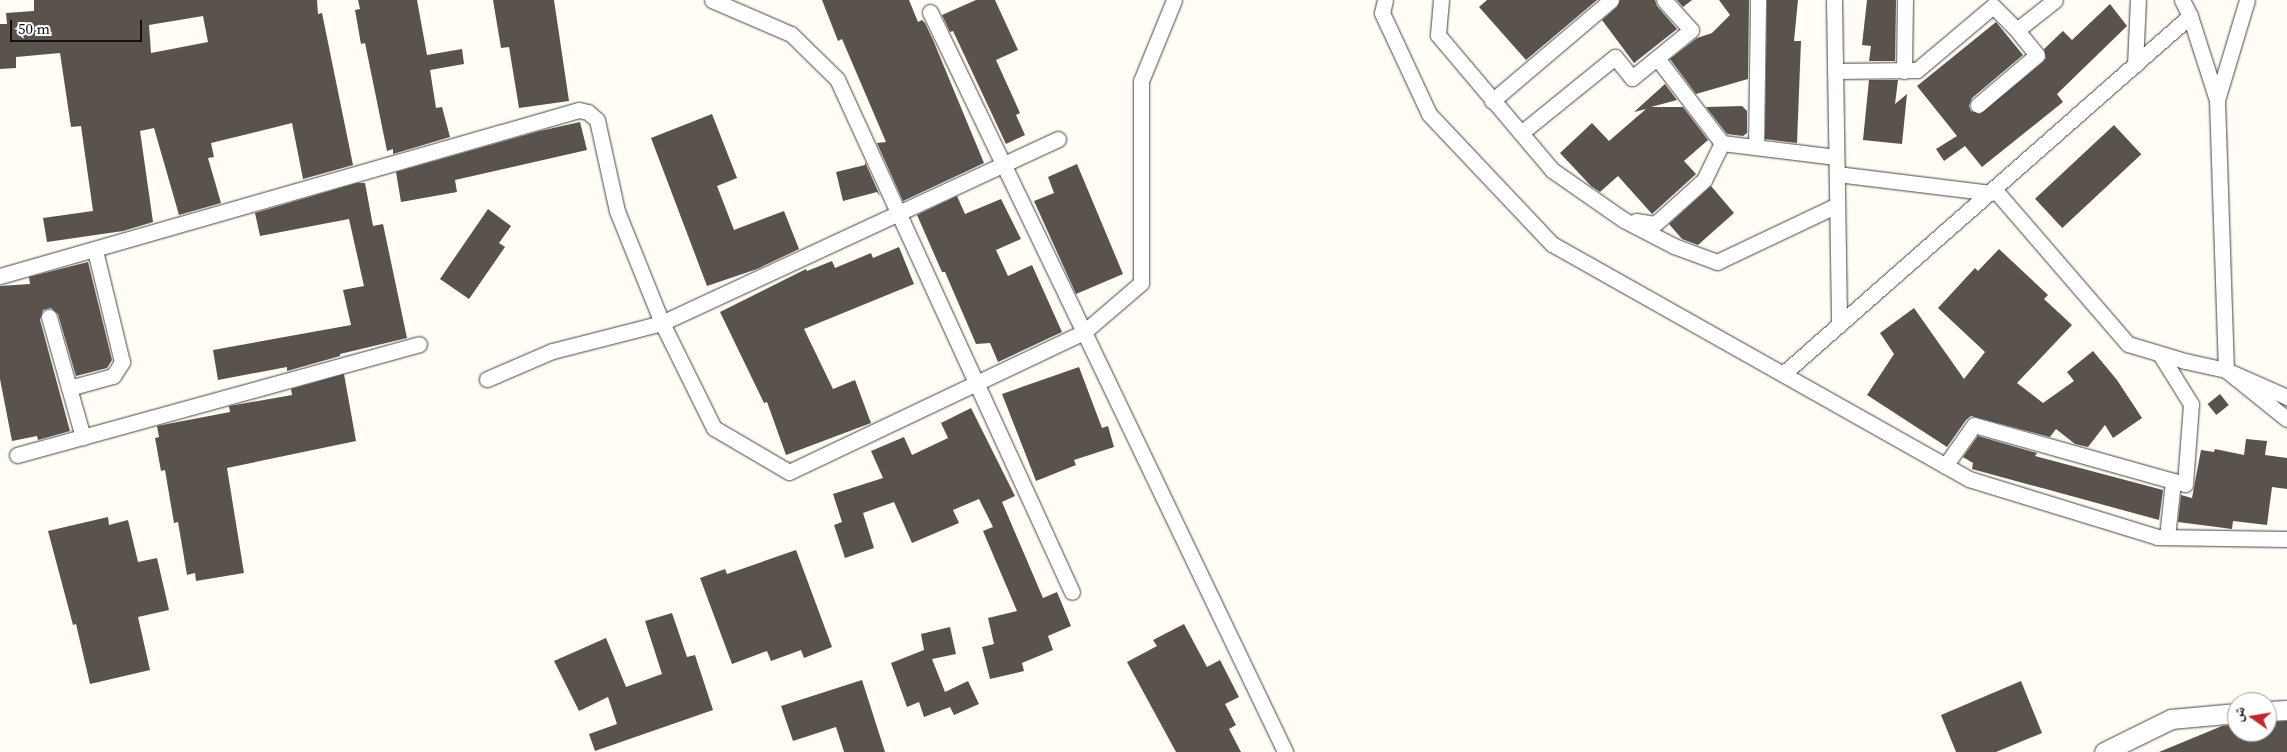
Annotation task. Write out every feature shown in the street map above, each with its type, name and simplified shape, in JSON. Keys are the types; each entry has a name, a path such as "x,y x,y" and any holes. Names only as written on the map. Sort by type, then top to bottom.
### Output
{"street":[{"path":"712,0 791,34 837,79 1072,592"},
{"path":"0,276 584,110 593,115 597,120 617,211 662,323 714,428 789,472 1084,332 1141,283 1140,81 1174,0"},
{"path":"1385,0 1382,13 1429,114 1552,244 1969,480 2157,537 2287,540"},
{"path":"1442,0 1438,35 1552,170 1624,220 1674,246 1717,262 1837,205"},
{"path":"1492,101 1611,0"},
{"path":"1520,133 1615,58 1632,78 1691,30 1664,0"},
{"path":"1756,147 1758,0"},
{"path":"1834,0 1839,324"},
{"path":"1904,70 1905,0"},
{"path":"2017,30 2055,0"},
{"path":"2135,65 2138,0"},
{"path":"2182,0 2190,16 2217,100 2226,370 2287,419"},
{"path":"2217,100 2247,0"},
{"path":"1835,71 1917,70 1993,6 2017,30 2037,55 1978,105"},
{"path":"930,12 1285,752"},
{"path":"1784,374 1839,324 1993,192 2190,16"},
{"path":"1657,58 1722,143 1836,157"},
{"path":"487,379 552,351 662,323 1058,139"},
{"path":"1624,220 1655,224 1704,180 1722,143"},
{"path":"1837,174 1993,192 2128,344 2226,370 2287,396"},
{"path":"69,388 113,376 122,362 95,250"},
{"path":"49,317 83,437"},
{"path":"17,455 419,344"},
{"path":"1945,466 1974,425 2185,484 2191,404 2160,354"},
{"path":"2167,537 2173,481"},
{"path":"2104,752 2171,719 2227,713"}],"building":[{"path":"34,0 317,0 318,14 322,13 353,165 303,179 292,123 211,143 214,157 208,158 221,203 179,215 154,128 140,131 153,222 123,231 47,242 43,218 93,211 81,126 71,127 60,53 16,57 16,68 0,69 0,24 7,24 6,13 34,11","holes":["203,16 208,42 151,53 149,25"]},
{"path":"358,0 417,0 427,55 462,49 464,64 430,70 436,108 442,107 450,137 393,154 393,149 387,151 365,43 361,44 355,10 360,9"},
{"path":"493,0 554,0 569,101 519,108 509,47 501,48"},
{"path":"822,0 909,0 918,22 922,20 925,23 933,40 984,163 903,201 877,143 886,142 842,39 838,41"},
{"path":"976,0 995,0 1018,50 996,60 1020,113 1016,115 1025,135 1006,144 953,31 950,32 942,15"},
{"path":"1487,0 1597,0 1526,60 1479,7"},
{"path":"1620,0 1655,0 1657,6 1677,29 1634,63 1602,20 1617,7"},
{"path":"1677,0 1692,0 1683,7"},
{"path":"1719,0 1749,0 1748,79 1696,94 1670,59 1697,38 1712,33 1730,15"},
{"path":"1767,0 1798,0 1794,41 1801,41 1797,143 1765,139"},
{"path":"1867,0 1896,0 1895,61 1869,61 1871,46 1862,45"},
{"path":"2110,4 2127,26 2057,94 2063,102 1982,167 1965,146 1944,161 1936,149 1957,136 1917,86 1996,22 2023,55 1972,98 1969,106 1971,111 1980,114 2043,62 2046,58 2044,49 2063,31 2072,40"},
{"path":"1869,80 1898,80 1895,104 1907,94 1902,144 1863,140"},
{"path":"1665,84 1677,100 1651,107 1683,107 1708,140 1684,161 1696,174 1652,214 1618,176 1600,192 1591,186 1560,153 1592,123 1609,141 1646,109 1634,112"},
{"path":"1742,106 1747,111 1747,133 1743,136 1727,134 1706,107"},
{"path":"712,114 737,178 717,186 734,230 784,211 799,249 757,269 707,286 651,138"},
{"path":"580,122 587,150 455,180 457,192 401,202 396,172 540,131"},
{"path":"2114,125 2141,154 2062,228 2035,199"},
{"path":"865,162 880,196 877,192 843,201 836,172 865,165"},
{"path":"1077,164 1123,274 1076,294 1034,201 1054,193 1048,177"},
{"path":"357,183 365,183 373,226 383,224 407,338 340,354 340,356 287,371 287,367 218,380 213,350 351,325 343,290 364,286 349,219 260,236 255,213"},
{"path":"1711,186 1734,213 1698,245 1682,239 1669,224"},
{"path":"957,196 965,214 1001,199 1021,239 996,250 1008,276 1032,265 1062,332 998,362 990,343 976,344 945,272 942,272 917,215"},
{"path":"488,209 511,226 499,243 505,247 469,299 440,279"},
{"path":"899,247 914,284 804,329 833,389 855,380 871,423 786,455 767,402 764,403 720,312 806,269 807,271 832,261 835,268 871,253 873,258"},
{"path":"1999,249 2048,295 2044,299 2072,325 2017,383 2043,403 2074,381 2067,372 2093,351 2117,380 2142,418 2113,438 2105,425 2088,447 2075,444 2056,429 2050,437 1971,416 1966,420 1947,447 1867,395 1894,354 1880,333 1914,308 1964,379 1985,352 1938,308 1975,268 1978,271"},
{"path":"88,262 112,360 107,368 76,376 58,314 51,308 43,310 40,320 70,431 38,440 37,436 12,441 0,379 0,286 30,284 29,277"},
{"path":"1079,367 1102,428 1108,426 1114,447 1074,460 1076,465 1036,481 1002,394"},
{"path":"344,374 356,441 227,468 244,573 196,581 195,573 187,575 178,522 174,523 165,470 161,471 155,438 159,437 157,426 230,412 229,406 292,395 291,389"},
{"path":"2220,394 2229,405 2216,415 2208,404"},
{"path":"971,408 1015,496 1002,502 1043,598 1057,592 1071,626 1048,636 1053,650 1022,663 1024,671 990,679 982,647 994,644 988,618 1017,611 983,531 993,527 979,499 953,510 959,523 912,543 894,502 863,513 874,548 845,558 834,525 842,522 833,494 883,478 871,451 904,437 912,455 948,438 941,423"},
{"path":"1978,436 2037,453 2035,456 2163,490 2159,520 1972,469 1973,463 1963,457"},
{"path":"2246,439 2267,441 2265,455 2287,458 2287,489 2272,487 2267,525 2233,521 2232,529 2178,522 2181,495 2192,498 2201,450 2214,452 2215,449 2244,455"},
{"path":"108,517 109,525 128,520 138,562 157,558 169,610 138,617 150,670 90,684 76,624 73,625 48,531"},
{"path":"796,550 832,647 804,658 801,650 771,661 767,651 732,664 700,578 725,569 727,574"},
{"path":"672,613 687,657 695,655 713,710 595,751 589,734 617,724 608,697 579,711 554,661 606,638 626,687 662,674 645,621"},
{"path":"1184,624 1207,667 1220,660 1239,697 1225,704 1236,725 1229,729 1241,752 1176,752 1127,662 1157,646 1153,640"},
{"path":"950,627 956,654 932,659 945,692 968,681 979,704 954,715 950,707 924,717 919,702 907,707 891,663 924,650 921,634"},
{"path":"862,680 885,752 844,752 836,727 793,741 781,706"},
{"path":"2021,681 2042,733 1996,752 1956,752 1941,715"},
{"path":"2287,721 2287,752 2159,752 2227,725 2227,742 2277,742 2277,722"}]}
